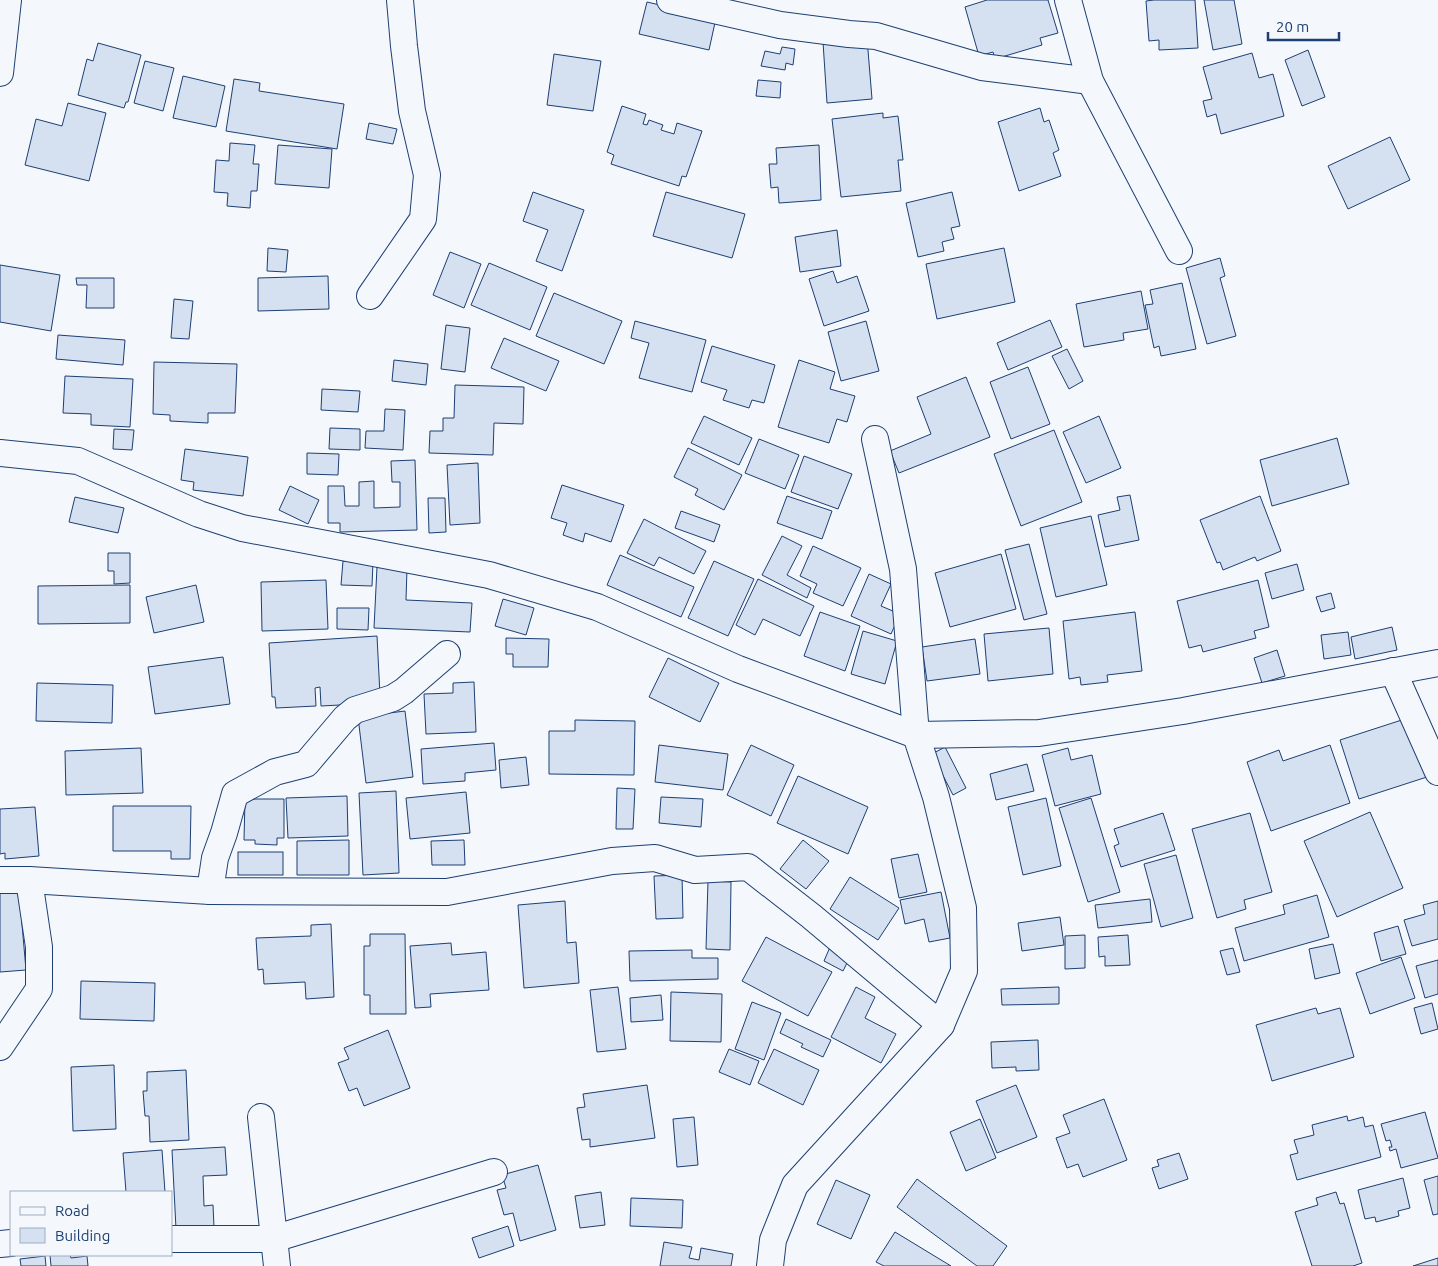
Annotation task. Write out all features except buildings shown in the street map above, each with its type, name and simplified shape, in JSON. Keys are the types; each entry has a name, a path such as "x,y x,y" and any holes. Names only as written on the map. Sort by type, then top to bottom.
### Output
{"street":[{"path":"0,74 8,0"},
{"path":"370,296 423,219 427,175 412,111 400,0"},
{"path":"670,0 780,26 876,36 982,67 1090,80"},
{"path":"1068,0 1090,80 1179,250"},
{"path":"770,1266 773,1240 795,1185 941,1025 964,971 963,908 936,797 916,735 903,569 875,439"},
{"path":"0,454 78,461 199,514 242,528 410,561 488,574 597,607 738,669 916,735 1039,733 1184,711 1438,663"},
{"path":"210,891 215,858 235,794 275,772 306,764 345,718 355,710 393,698 448,654"},
{"path":"1393,671 1438,772"},
{"path":"0,880 29,880 210,891 447,892 612,861 655,858 695,870 748,867 811,916 941,1025"},
{"path":"0,1047 39,989 39,947 29,880"},
{"path":"261,1117 277,1266"},
{"path":"172,1239 273,1239 494,1172"}]}
